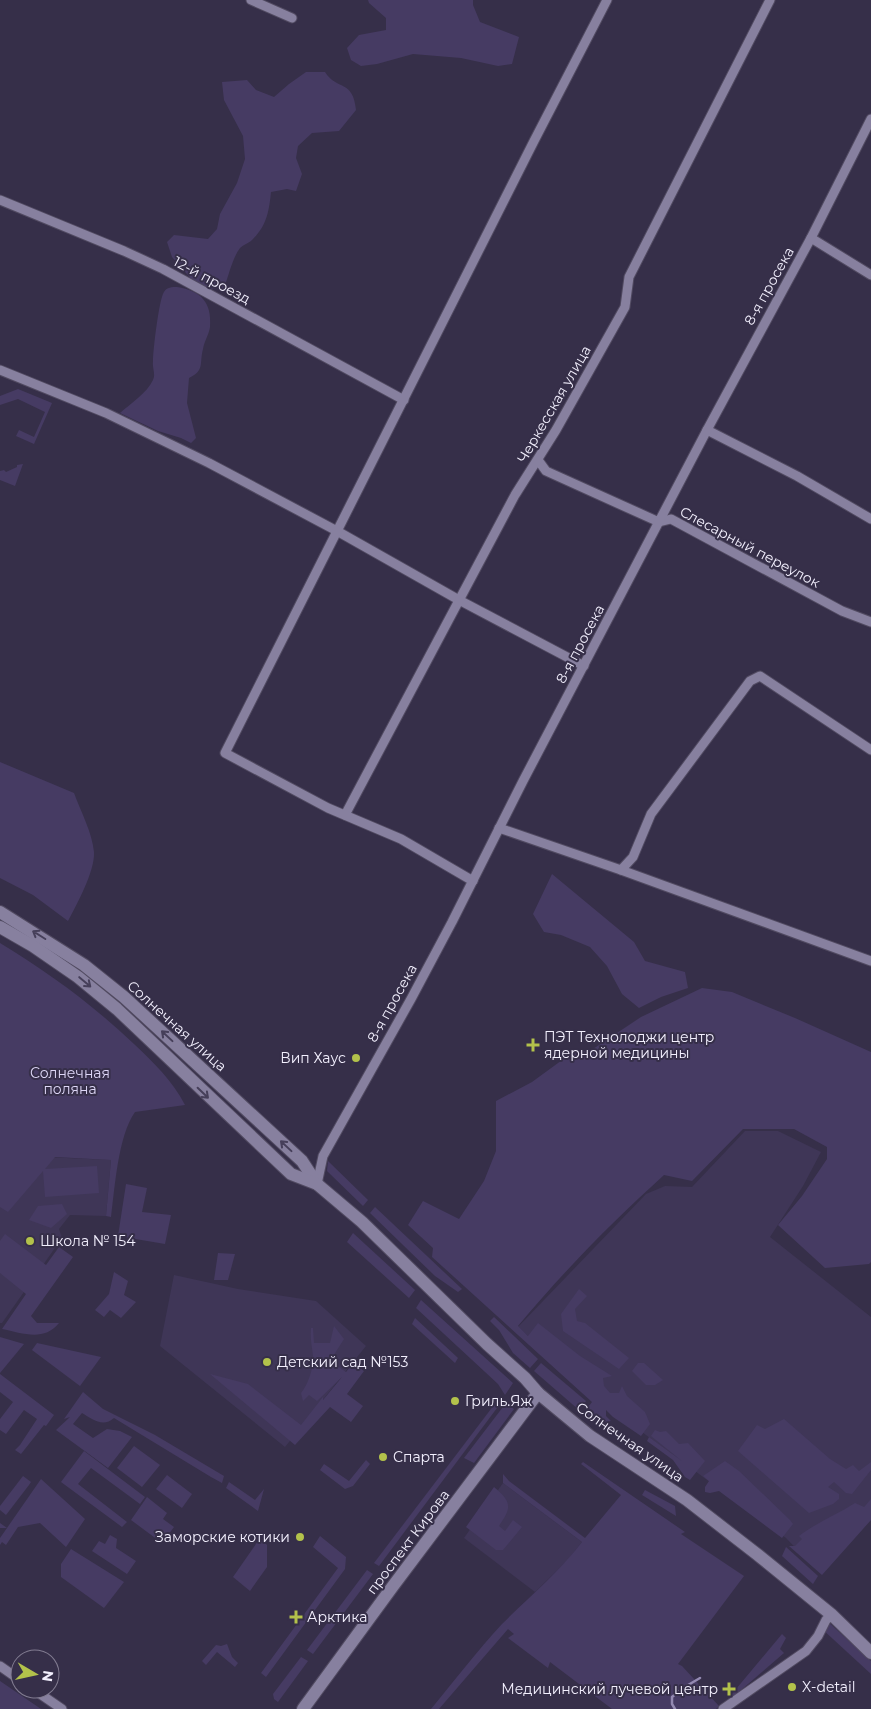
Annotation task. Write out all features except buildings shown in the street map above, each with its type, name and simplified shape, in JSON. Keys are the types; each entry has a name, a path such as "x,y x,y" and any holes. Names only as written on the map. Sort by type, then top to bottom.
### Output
{"main road":[{"name":"Солнечная улица","path":"0,912 84,965 124,997 302,1161 317,1184 362,1222 487,1344 525,1378 538,1393 590,1436 688,1500 832,1614 871,1653"},
{"name":"Солнечная улица","path":"0,927 34,946 78,977 117,1009 204,1094 291,1174 317,1184"},
{"name":"проспект Кирова","path":"304,1709 538,1393"}],"street":[{"path":"251,0 292,18"},
{"path":"474,881 402,839 328,808 225,753 606,0"},
{"name":"Черкесская улица","path":"345,815 515,495 538,460 625,307 629,277 770,0"},
{"name":"8-я просека","path":"317,1184 323,1156 411,999 474,881 499,828 707,430 811,238 871,119"},
{"name":"12-й проезд","path":"0,200 163,269 404,400"},
{"path":"811,238 871,274"},
{"path":"0,370 106,413 209,463 584,666"},
{"path":"707,430 797,476 871,519"},
{"name":"Слесарный переулок","path":"538,460 546,471 659,522 671,519 842,611 871,622"},
{"path":"621,870 633,857 651,814 750,681 760,676 871,750"},
{"path":"499,828 871,960"},
{"path":"723,1709 806,1651 832,1614"},
{"path":"48,1699 62,1709"}],"shaded area":[{"path":"745,1131 778,1131 821,1152 803,1186 770,1237 871,1317 871,1500 811,1564 786,1538 583,1386 518,1327 646,1194 665,1186 692,1187"},
{"name":"Школа № 154","path":"0,1155 111,1160 106,1216 70,1215 59,1229 62,1238 2,1323 0,1323"},
{"name":"Детский сад №153","path":"174,1275 238,1289 316,1301 366,1346 285,1447 160,1346"},
{"path":"503,1483 582,1542 568,1560 535,1592 464,1538"}],"green space":[{"path":"368,0 473,0 473,5 480,22 519,37 512,64 498,66 461,58 413,54 377,64 361,66 351,60 347,48 359,35 386,30 386,18"},
{"path":"306,72 325,72 334,82 348,89 352,94 356,110 339,131 312,133 298,146 296,158 302,174 296,191 287,189 271,192 264,223 258,234 237,252 224,288 207,289 194,282 172,257 167,242 174,235 208,239 217,229 220,214 237,183 245,159 243,136 224,100 222,82 247,80 256,90 274,97"},
{"path":"177,287 193,291 199,295 207,304 210,318 210,327 199,369 189,378 187,403 196,438 191,443 158,431 120,413 143,394 153,380 154,347 162,297 167,289"},
{"path":"18,389 52,403 34,444 16,436 19,430 34,437 45,412 18,399 0,405 0,396"},
{"path":"23,464 15,486 0,480 0,471 4,470 6,472 17,467 17,465"},
{"path":"0,762 74,793 89,830 94,860 89,878 68,921 33,895 0,878"},
{"path":"552,874 634,942 645,961 685,972 688,988 661,997 639,1008 622,994 607,966 590,947 561,935 544,932 533,914"},
{"name":"Солнечная поляна","path":"0,943 70,990 103,1016 162,1072 175,1088 185,1105 135,1112 129,1122 121,1148 111,1217 106,1216 111,1160 55,1157 45,1169 97,1166 99,1193 45,1197 43,1171 8,1212 0,1207"},
{"path":"702,988 732,992 871,1052 871,1262 869,1264 825,1268 778,1225 802,1196 827,1159 827,1147 794,1129 743,1129 692,1181 664,1175 588,1248 518,1326 528,1336 538,1323 580,1356 612,1376 603,1378 604,1386 610,1393 619,1393 622,1386 627,1396 645,1412 650,1424 641,1436 606,1410 606,1416 611,1421 597,1424 583,1414 592,1402 432,1257 433,1248 408,1225 423,1201 459,1219 484,1181 496,1151 496,1101 532,1082 569,1055 593,1049 641,1017"},
{"path":"328,1161 368,1200 363,1206 327,1171"},
{"path":"126,1184 147,1188 142,1212 171,1215 165,1244 118,1236"},
{"path":"62,1204 67,1214 51,1228 29,1220 38,1206"},
{"path":"375,1207 462,1289 458,1292 435,1276 370,1213"},
{"path":"353,1233 415,1290 409,1298 347,1242"},
{"path":"5,1234 46,1265 59,1247 73,1257 31,1316 37,1323 59,1323 47,1333 32,1335 2,1329 26,1294 0,1273 0,1241"},
{"path":"218,1253 235,1254 228,1280 214,1280"},
{"path":"114,1272 128,1281 124,1295 136,1302 121,1318 110,1310 104,1317 95,1310 109,1294"},
{"path":"579,1289 587,1296 575,1309 577,1321 585,1323 629,1358 619,1369 563,1331 561,1314"},
{"path":"421,1300 513,1383 505,1395 498,1384 416,1308"},
{"path":"494,1317 538,1359 530,1368 513,1353 499,1330 490,1321"},
{"path":"415,1318 458,1358 455,1363 412,1324"},
{"path":"334,1326 344,1339 330,1361 346,1372 353,1363 364,1371 347,1394 363,1406 351,1422 330,1407 295,1445 210,1374 248,1384 301,1425 342,1377 317,1401 309,1395 303,1401 301,1393 308,1381 313,1365 311,1328 313,1328 314,1343 330,1343"},
{"path":"0,1337 24,1344 0,1373"},
{"path":"37,1343 101,1357 80,1386 32,1350"},
{"path":"541,1363 586,1401 579,1410 534,1371"},
{"path":"638,1363 644,1363 663,1380 655,1385 646,1385 632,1371"},
{"path":"0,1374 54,1415 21,1454 15,1450 37,1419 24,1410 6,1434 0,1430 0,1419 13,1402 0,1392"},
{"path":"83,1392 103,1409 155,1435 224,1476 222,1483 114,1418 110,1421 102,1422 82,1413 73,1424 93,1438 107,1429 120,1431 132,1437 108,1468 56,1430 70,1417 64,1419"},
{"path":"506,1403 514,1409 474,1463 464,1458"},
{"path":"494,1405 497,1408 379,1566 374,1563"},
{"path":"784,1419 830,1459 846,1469 853,1465 859,1471 871,1462 871,1470 852,1494 846,1493 834,1482 828,1487 839,1494 839,1499 833,1504 809,1513 738,1451 757,1425 765,1429"},
{"path":"655,1430 660,1432 666,1431 679,1444 688,1443 705,1461 690,1480 685,1477 673,1460 647,1441 649,1437 682,1461 651,1436"},
{"path":"134,1446 160,1465 142,1487 117,1468"},
{"path":"84,1451 145,1497 140,1504 91,1468 78,1484 127,1522 122,1527 61,1482"},
{"path":"366,1460 370,1464 353,1486 345,1489 320,1470 324,1464 349,1481"},
{"path":"725,1461 739,1471 793,1524 782,1538 719,1491 705,1492 705,1487 709,1481 703,1476"},
{"path":"583,1462 685,1532 681,1534 744,1576 678,1664 719,1706 716,1709 612,1709 550,1662 548,1668 508,1638 514,1634 508,1629 439,1709 431,1709 502,1624 554,1574 582,1542 503,1483 503,1474 509,1481 585,1538 621,1495 581,1464"},
{"path":"167,1475 192,1494 182,1508 156,1489"},
{"path":"23,1476 31,1482 6,1515 0,1510 0,1506"},
{"path":"41,1479 85,1519 66,1547 40,1523 18,1527 6,1545 2,1542 0,1545 0,1538"},
{"path":"229,1482 255,1500 264,1489 258,1511 226,1488"},
{"path":"494,1487 504,1497 508,1506 506,1515 499,1526 505,1531 513,1520 522,1527 503,1550 496,1550 466,1527"},
{"path":"645,1490 675,1506 676,1516 642,1495"},
{"path":"147,1497 167,1513 163,1519 174,1527 162,1543 131,1520"},
{"path":"871,1499 871,1520 822,1575 789,1546 795,1546 802,1539 799,1536 819,1523 855,1503 864,1507"},
{"path":"0,1523 7,1528 0,1528"},
{"path":"110,1535 117,1539 116,1548 136,1561 127,1574 92,1551 99,1541 105,1544"},
{"path":"320,1536 346,1557 345,1569 266,1677 261,1673 338,1568 313,1547"},
{"path":"258,1541 263,1541 267,1545 267,1567 250,1591 233,1577"},
{"path":"786,1547 818,1576 813,1584 782,1556"},
{"path":"71,1549 124,1582 104,1608 61,1577 61,1564"},
{"path":"367,1570 373,1574 313,1654 307,1650"},
{"path":"826,1620 871,1661 871,1674 821,1628"},
{"path":"782,1634 786,1638 780,1649 784,1653 733,1697 731,1695"},
{"path":"227,1644 232,1657 238,1663 235,1667 217,1652 206,1665 202,1661 216,1645"},
{"path":"301,1657 308,1661 278,1702 274,1699 273,1694"},
{"path":"0,1681 10,1688 10,1699 26,1699 41,1709 0,1709"}],"waterway":[{"path":"675,1709 672,1704 672,1697 700,1678"}],"place":[{"name":"ПЭТ Технолоджи центр ядерной медицины","path":"533,1045"},
{"name":"Вип Хаус","path":"356,1058"},
{"name":"Школа № 154","path":"30,1241"},
{"name":"Детский сад №153","path":"267,1362"},
{"name":"Гриль.Яж","path":"455,1401"},
{"name":"Спарта","path":"383,1457"},
{"name":"Заморские котики","path":"300,1537"},
{"name":"Арктика","path":"296,1617"},
{"name":"X-detail","path":"792,1687"},
{"name":"Медицинский лучевой центр","path":"729,1689"}]}
